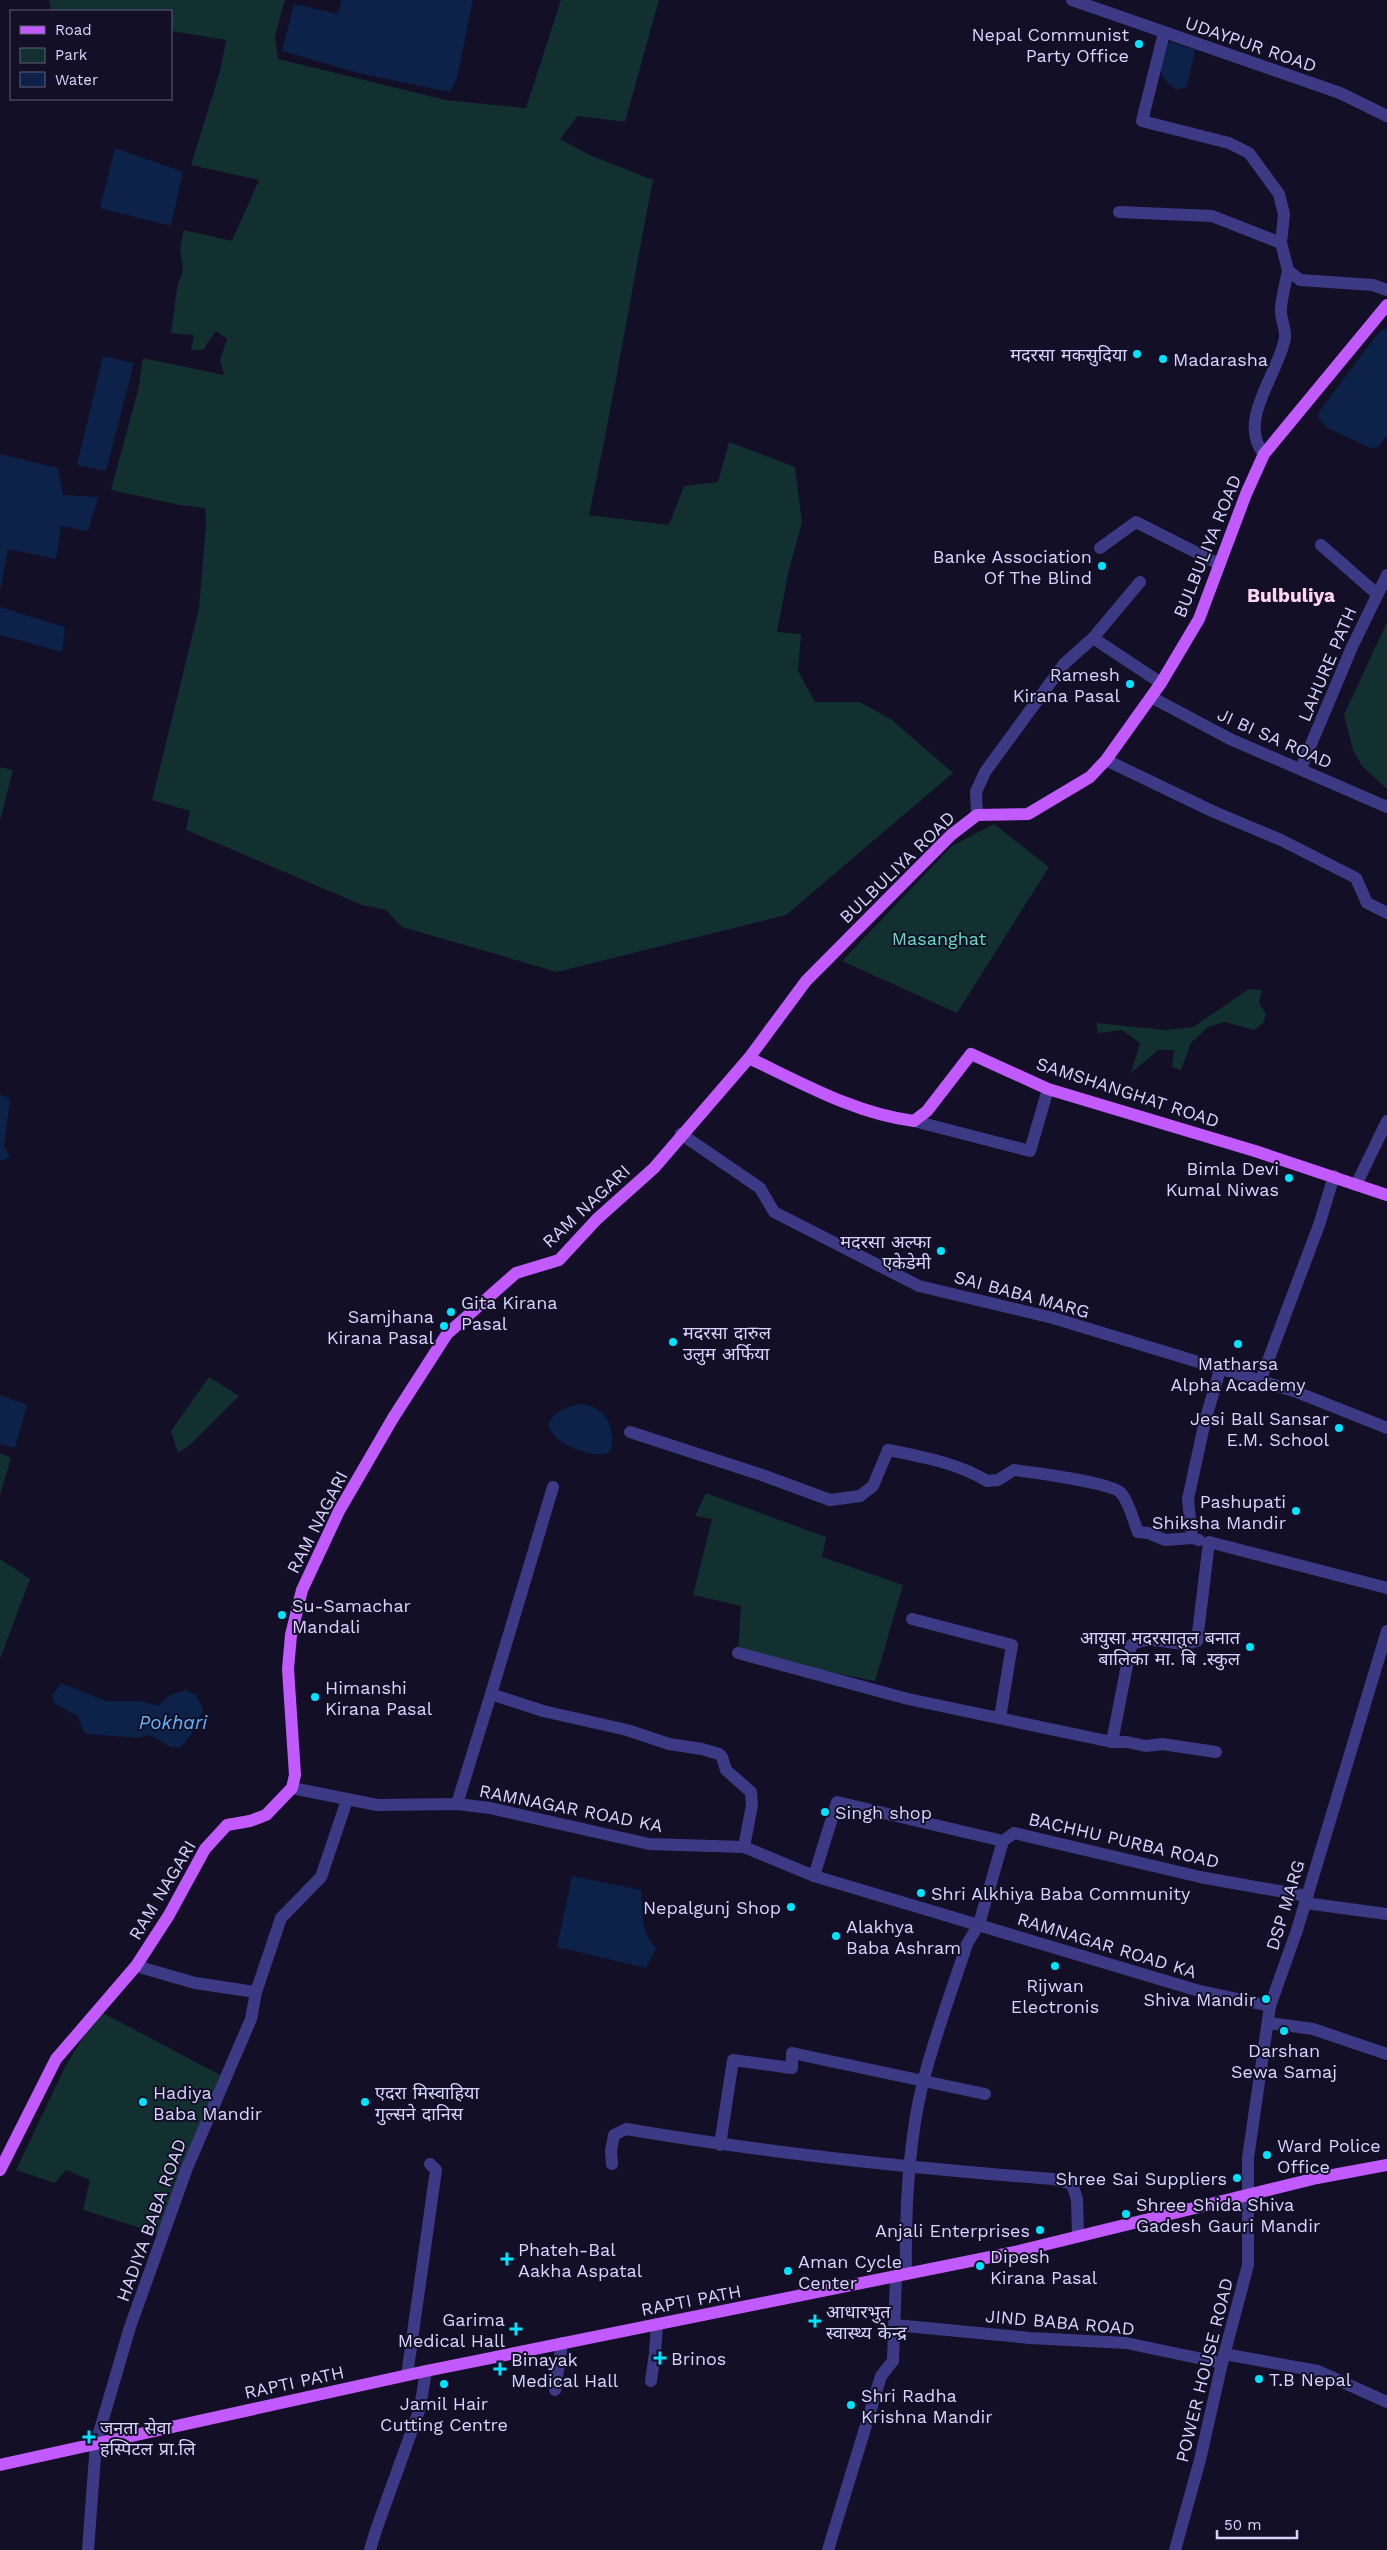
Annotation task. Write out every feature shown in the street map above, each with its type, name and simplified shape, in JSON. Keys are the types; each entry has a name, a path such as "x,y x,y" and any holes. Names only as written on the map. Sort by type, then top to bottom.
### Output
{"main road":[{"name":"BULBULIYA ROAD","path":"749,1058 806,980 951,835 977,816 1028,814 1090,777 1106,760 1161,683 1199,619 1246,494 1264,454 1387,305"},
{"name":"SAMSHANGHAT ROAD","path":"914,1121 928,1110 971,1054 1048,1089 1334,1176 1387,1195"},
{"path":"749,1058 815,1090 888,1118 914,1121"},
{"name":"RAM NAGARI","path":"0,2170 56,2059 136,1966 169,1915 205,1849 226,1825 250,1821 266,1815 292,1788 295,1774 288,1669 291,1635 302,1590 339,1511 393,1418 447,1334 516,1274 559,1260 597,1219 654,1168 681,1134 749,1058"},
{"name":"RAPTI PATH","path":"0,2465 407,2375 901,2275 1078,2236 1318,2178 1387,2165"}],"street":[{"name":"UDAYPUR ROAD","path":"1072,0 1340,93 1387,116"},
{"path":"1164,32 1142,121 1229,143 1248,153 1279,194 1284,214 1281,243 1288,270 1281,309 1285,339 1260,401 1254,430 1257,445 1264,454"},
{"path":"1119,212 1212,216 1281,243"},
{"path":"1288,270 1300,280 1373,284 1387,290"},
{"path":"1100,548 1136,522 1219,564"},
{"path":"1321,545 1377,594"},
{"name":"LAHURE PATH","path":"1301,768 1387,575"},
{"path":"977,816 976,792 985,772 1064,664 1094,638 1140,582"},
{"path":"1094,638 1161,683"},
{"name":"JI BI SA ROAD","path":"1151,697 1230,739 1301,768 1387,807"},
{"path":"1106,760 1212,812 1281,840 1356,878 1367,903 1387,913"},
{"path":"914,1121 1030,1151 1048,1089"},
{"path":"1356,1184 1387,1121"},
{"name":"SAI BABA MARG","path":"681,1134 760,1188 774,1212 919,1286 1053,1318 1294,1391 1387,1428"},
{"path":"1260,1382 1319,1225 1334,1176"},
{"path":"1192,1538 1188,1499 1205,1421 1220,1370"},
{"path":"630,1432 762,1475 830,1500 860,1496 873,1486 888,1450 946,1462 964,1471 975,1473 987,1481 998,1480 1014,1470 1115,1488 1121,1493 1138,1532 1148,1533 1165,1540 1192,1538 1387,1588"},
{"path":"457,1804 553,1487"},
{"path":"1112,1742 1132,1645 1144,1638 1190,1644 1198,1641 1209,1542"},
{"path":"912,1619 1012,1646 1000,1718"},
{"name":"DSP MARG","path":"1249,2195 1248,2158 1270,2006 1306,1900 1387,1631"},
{"path":"738,1653 908,1699 1112,1742 1127,1742 1146,1746 1162,1744 1216,1752"},
{"path":"490,1694 543,1711 627,1730 669,1744 702,1749 718,1754 722,1757 726,1770 750,1792 752,1805 744,1847"},
{"name":"RAMNAGAR ROAD KA","path":"292,1788 377,1805 457,1804 490,1808 649,1844 744,1847 814,1876 1196,1990 1270,2006"},
{"name":"HADIYA BABA ROAD","path":"88,2550 96,2443 130,2327 187,2168 251,2018 256,1992 281,1918 321,1877 347,1800"},
{"name":"BACHHU PURBA ROAD","path":"814,1876 837,1802 1003,1841 1014,1832 1200,1877 1306,1900"},
{"path":"828,2550 882,2376 893,2361 910,2168 915,2124 923,2082 967,1944 979,1924 1003,1841"},
{"path":"1306,1900 1387,1914"},
{"path":"136,1966 195,1983 256,1992"},
{"path":"1269,2023 1313,2029 1387,2054"},
{"path":"720,2145 733,2060 792,2068 792,2053 984,2094"},
{"path":"612,2164 611,2151 614,2135 626,2129 720,2145 910,2168 1053,2179 1072,2184 1077,2199 1078,2236"},
{"path":"407,2375 436,2170 430,2164"},
{"name":"POWER HOUSE ROAD","path":"1174,2550 1200,2460 1223,2358 1248,2265 1249,2195"},
{"path":"651,2381 655,2353 656,2324"},
{"name":"JIND BABA ROAD","path":"895,2325 1030,2338 1126,2343 1318,2371 1387,2402"},
{"path":"555,2390 562,2343"},
{"path":"370,2550 420,2408 426,2371"}],"green space":[{"path":"49,0 285,0 275,36 278,59 446,100 526,108 561,0 659,0 625,122 578,116 560,139 592,156 653,180 589,515 669,525 684,486 718,482 729,442 795,467 802,522 788,574 777,632 801,634 798,671 815,702 860,702 892,720 953,773 786,915 557,972 402,927 386,910 362,905 186,830 190,811 152,800 199,608 206,524 205,508 180,505 111,490 138,390 143,358 224,375 220,360 227,339 216,331 203,350 191,350 194,335 171,333 177,288 183,269 180,249 184,230 232,241 259,180 191,165 220,71 226,40 172,31 172,10 51,10"},
{"path":"1387,622 1387,789 1362,766 1353,750 1344,715"},
{"path":"0,767 13,770 0,821"},
{"name":"Masanghat","path":"994,824 1049,867 957,1013 842,961 952,846"},
{"path":"1249,989 1262,990 1259,1003 1266,1014 1263,1023 1254,1030 1225,1022 1208,1027 1191,1043 1181,1070 1172,1067 1174,1050 1158,1050 1131,1073 1140,1043 1122,1030 1098,1033 1096,1023 1166,1030 1193,1027"},
{"path":"209,1377 239,1396 191,1444 178,1453 171,1431"},
{"path":"0,1453 11,1458 0,1495"},
{"path":"706,1493 826,1537 822,1557 903,1585 875,1681 738,1653 741,1606 693,1595 712,1519 695,1516"},
{"path":"0,1559 30,1579 0,1659"},
{"path":"99,2011 226,2078 163,2235 83,2210 90,2180 66,2170 55,2183 16,2170 65,2067"}],"water":[{"path":"341,0 473,0 457,78 450,92 358,73 282,51 294,4 338,14"},
{"path":"1170,42 1195,50 1187,87 1177,90 1165,80 1161,67 1166,47"},
{"path":"115,148 183,172 171,226 100,208"},
{"path":"1387,328 1387,435 1378,447 1370,448 1326,427 1318,418 1319,412 1379,332"},
{"path":"103,356 134,363 106,471 77,465"},
{"path":"0,454 58,468 63,495 98,497 88,531 61,526 56,559 8,549 0,592"},
{"path":"0,607 65,627 62,652 0,635"},
{"path":"0,1094 10,1099 4,1146 10,1157 0,1161"},
{"path":"0,1395 27,1405 15,1448 0,1444"},
{"path":"580,1404 593,1407 606,1418 612,1437 612,1447 609,1453 593,1454 583,1452 565,1444 551,1432 548,1425 557,1413 565,1408"},
{"name":"Pokhari","path":"61,1683 106,1701 141,1701 158,1706 170,1695 185,1690 196,1695 203,1710 191,1735 180,1748 171,1747 149,1735 138,1738 87,1734 83,1731 78,1716 55,1704 52,1696"},
{"path":"572,1876 641,1890 645,1928 647,1935 656,1948 646,1968 557,1947"}],"place":[{"name":"Nepal Communist Party Office","path":"1139,44"},
{"name":"मदरसा मकसुदिया","path":"1137,354"},
{"name":"Madarasha","path":"1163,359"},
{"name":"Banke Association Of The Blind","path":"1102,566"},
{"name":"Ramesh Kirana Pasal","path":"1130,684"},
{"name":"Bimla Devi Kumal Niwas","path":"1289,1178"},
{"name":"मदरसा अल्फा एकेडेमी","path":"941,1251"},
{"name":"Gita Kirana Pasal","path":"451,1312"},
{"name":"Samjhana Kirana Pasal","path":"444,1326"},
{"name":"मदरसा दारुल उलुम अर्फिया","path":"673,1342"},
{"name":"Matharsa Alpha Academy","path":"1238,1344"},
{"name":"Jesi Ball Sansar E.M. School","path":"1339,1428"},
{"name":"Pashupati Shiksha Mandir","path":"1296,1511"},
{"name":"Su-Samachar Mandali","path":"282,1615"},
{"name":"आयुसा मदरसातुल बनात बालिका मा. बि .स्कुल","path":"1250,1647"},
{"name":"Himanshi Kirana Pasal","path":"315,1697"},
{"name":"Singh shop","path":"825,1812"},
{"name":"Shri Alkhiya Baba Community","path":"921,1893"},
{"name":"Nepalgunj Shop","path":"791,1907"},
{"name":"Alakhya Baba Ashram","path":"836,1936"},
{"name":"Rijwan Electronis","path":"1055,1966"},
{"name":"Shiva Mandir","path":"1266,1999"},
{"name":"Darshan Sewa Samaj","path":"1284,2031"},
{"name":"Hadiya Baba Mandir","path":"143,2102"},
{"name":"एदरा मिस्वाहिया गुल्सने दानिस","path":"365,2102"},
{"name":"Ward Police Office","path":"1267,2155"},
{"name":"Shree Sai Suppliers","path":"1237,2178"},
{"name":"Shree Shida Shiva Gadesh Gauri Mandir","path":"1126,2214"},
{"name":"Anjali Enterprises","path":"1040,2230"},
{"name":"Phateh-Bal Aakha Aspatal","path":"507,2259"},
{"name":"Dipesh Kirana Pasal","path":"980,2266"},
{"name":"Aman Cycle Center","path":"788,2271"},
{"name":"आधारभुत स्वास्थ्य केन्द्र","path":"815,2321"},
{"name":"Garima Medical Hall","path":"516,2329"},
{"name":"Brinos","path":"660,2358"},
{"name":"Binayak Medical Hall","path":"500,2369"},
{"name":"T.B Nepal","path":"1259,2379"},
{"name":"Jamil Hair Cutting Centre","path":"444,2384"},
{"name":"Shri Radha Krishna Mandir","path":"851,2405"},
{"name":"जनता सेवा हस्पिटल प्रा.लि","path":"89,2437"}],"district":[{"name":"Bulbuliya","path":"1291,595"}]}
